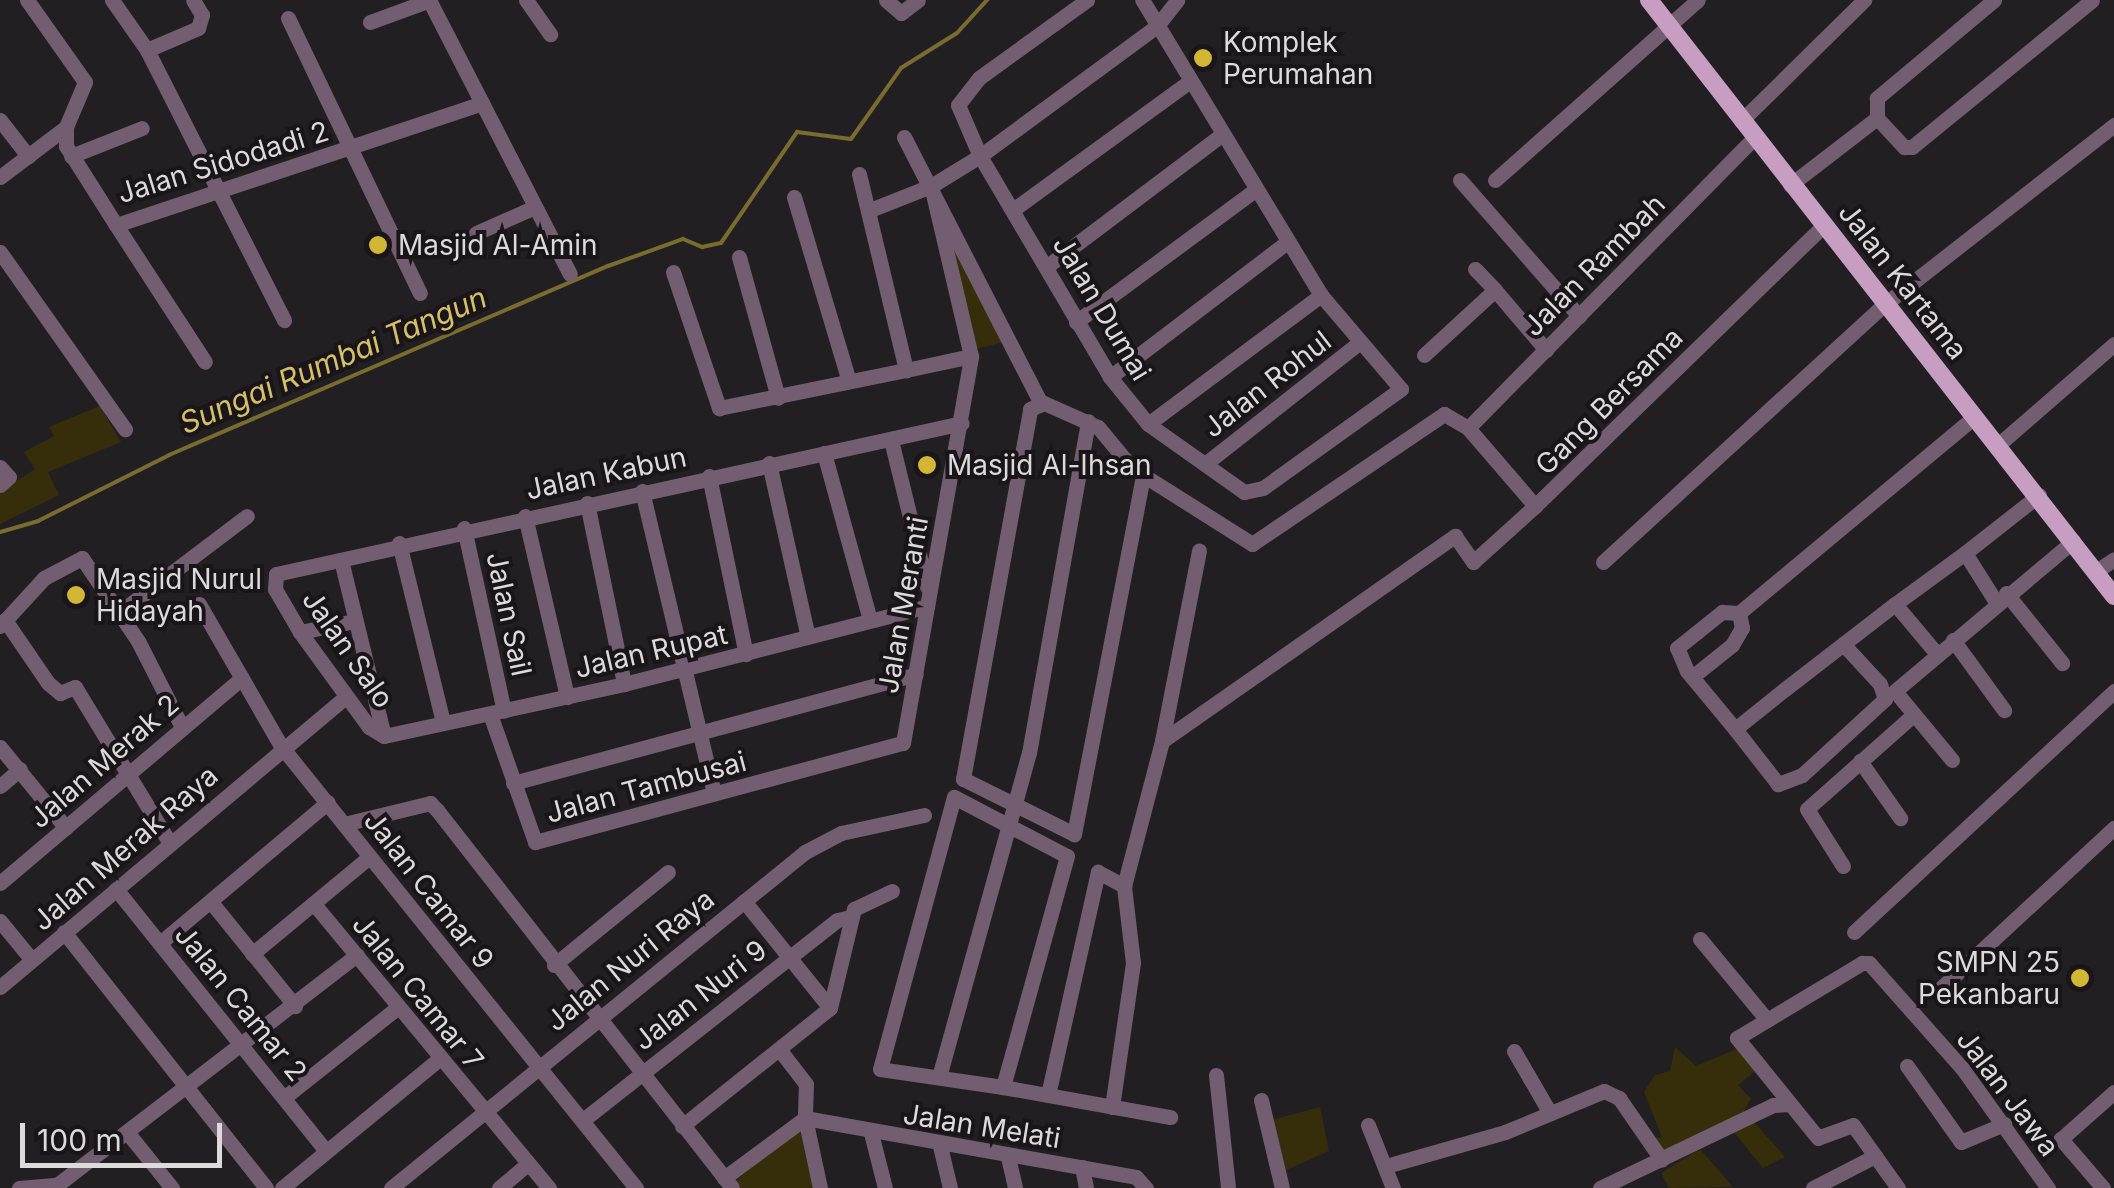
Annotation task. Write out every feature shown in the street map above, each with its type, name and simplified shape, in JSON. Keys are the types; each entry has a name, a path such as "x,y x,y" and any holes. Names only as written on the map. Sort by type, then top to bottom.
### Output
{"main road":[{"name":"Jalan Kartama","path":"1648,0 1790,185 2039,495 2114,596"}],"street":[{"path":"0,176 66,127 85,82 28,0"},
{"path":"112,0 147,50 222,191 284,320"},
{"path":"147,50 198,28 202,15 192,0"},
{"path":"370,22 430,0 570,274"},
{"path":"526,0 550,34"},
{"path":"886,0 901,13 918,0"},
{"name":"Jalan Dumai","path":"1087,0 962,94 958,105 980,156 1110,377 1148,424 1244,492 1264,488 1401,388 1321,295 1142,0"},
{"path":"870,210 931,186 980,156 1158,26 1178,0"},
{"path":"1496,180 1666,23 1698,0"},
{"path":"1741,121 1864,0"},
{"path":"1994,0 1883,90 1873,110 1894,139 1912,147 2092,0"},
{"path":"288,18 420,294"},
{"path":"1014,209 1189,82"},
{"name":"Jalan Sidodadi 2","path":"66,127 71,156 116,225 352,149 482,102"},
{"path":"1790,185 1877,118"},
{"path":"0,120 28,156"},
{"path":"1603,562 1885,304 2114,124"},
{"path":"71,156 142,128"},
{"path":"1046,267 1221,135"},
{"path":"2100,135 2114,149"},
{"name":"Jalan Rambah","path":"1468,428 1756,136"},
{"path":"904,137 994,305 1040,404 1088,421 1143,476 1252,544 1437,415 1468,428"},
{"path":"859,174 906,370"},
{"path":"1460,180 1579,316"},
{"name":"Jalan Meranti","path":"902,743 971,356 931,186"},
{"path":"1076,322 1255,190"},
{"path":"794,197 849,381"},
{"path":"476,233 535,207"},
{"name":"Gang Bersama","path":"1468,428 1536,506 1824,224"},
{"path":"116,225 205,362"},
{"path":"1110,377 1287,242"},
{"path":"0,252 125,429"},
{"path":"739,257 778,398"},
{"path":"1474,269 1546,350"},
{"path":"673,272 719,408 971,356"},
{"path":"1424,355 1494,290"},
{"path":"1148,424 1321,295"},
{"name":"Jalan Rohul","path":"1205,464 1360,342"},
{"path":"1998,445 2114,344"},
{"path":"1003,1086 1067,856 963,779 1026,420 1040,404"},
{"path":"1843,644 1880,684 1884,699 1802,775 1773,781 1692,677 1677,648 1722,612 1739,613 1974,416"},
{"path":"940,1076 1013,817 1088,421"},
{"name":"Jalan Kabun","path":"275,589 276,574 399,542 962,423"},
{"path":"891,440 928,599"},
{"path":"824,453 870,620"},
{"path":"769,463 808,637"},
{"path":"0,467 9,478 0,485"},
{"path":"708,476 746,654"},
{"path":"1143,476 1074,834 954,797 880,1068 1170,1117"},
{"path":"642,491 687,667 714,794"},
{"path":"1735,729 2039,495"},
{"path":"587,503 624,684"},
{"path":"1162,741 1455,536 1473,562 1536,506"},
{"path":"120,612 247,516"},
{"path":"525,516 567,697"},
{"name":"Jalan Sail","path":"464,528 497,712"},
{"path":"1952,760 1895,691 2001,597 2073,540"},
{"path":"399,542 443,722"},
{"path":"1112,1106 1133,963 1124,886 1162,741 1199,551"},
{"path":"1965,553 2062,663"},
{"path":"170,844 75,687 60,693 48,683 2,623 44,578 82,558 120,612 182,727"},
{"path":"2095,572 2114,559"},
{"path":"340,560 384,736"},
{"name":"Jalan Salo","path":"275,589 346,697 384,736"},
{"name":"Jalan Rupat","path":"384,736 746,654 870,620 928,599"},
{"name":"Jalan Camar 9","path":"199,604 281,746 636,1188"},
{"path":"1895,604 1937,654"},
{"path":"1692,677 1732,645 1742,628 1739,613"},
{"path":"300,632 354,622"},
{"path":"1953,640 2004,710"},
{"path":"512,783 916,674"},
{"name":"Jalan Merak 2","path":"0,883 242,678"},
{"path":"1854,932 2114,692"},
{"name":"Jalan Merak Raya","path":"0,987 281,746 346,697"},
{"name":"Jalan Tambusai","path":"497,712 512,783 538,843 902,743"},
{"path":"1843,866 1807,809 1912,716"},
{"path":"0,748 66,828"},
{"path":"1860,761 1900,818"},
{"path":"0,786 20,770"},
{"path":"160,943 328,802"},
{"path":"344,824 430,803 596,1020 728,1183 805,1118"},
{"name":"Jalan Nuri Raya","path":"391,1188 537,1066 824,840 924,815"},
{"path":"1941,988 2114,828"},
{"path":"252,954 368,858"},
{"path":"554,965 668,872"},
{"path":"1048,1094 1098,872 1124,886"},
{"name":"Jalan Camar 2","path":"116,890 326,1150"},
{"name":"Jalan Nuri 9","path":"583,1120 789,956 851,917 863,901 892,891"},
{"path":"744,901 830,1008"},
{"path":"211,902 295,1006"},
{"name":"Jalan Camar 7","path":"314,904 549,1188"},
{"path":"682,1126 830,1008 851,917"},
{"path":"0,920 32,960"},
{"path":"64,932 266,1188"},
{"path":"1700,939 1767,1020"},
{"path":"19,1188 56,1186 357,955"},
{"name":"Jalan Jawa","path":"1790,1104 1737,1038 1869,963 2004,1124 2048,1188"},
{"path":"285,1097 397,1008"},
{"path":"779,1049 806,1084 805,1118 820,1188"},
{"path":"1514,1051 1550,1113"},
{"path":"282,1188 439,1059"},
{"path":"1906,1066 1961,1142 2004,1124"},
{"path":"1216,1074 1228,1188"},
{"path":"1386,1166 1604,1092 1619,1098 1662,1160"},
{"path":"2103,1188 2061,1139 2114,1092"},
{"path":"1261,1100 1282,1188"},
{"path":"1600,1188 1772,1105 1790,1104 1818,1138 1853,1125 1898,1188"},
{"name":"Jalan Melati","path":"805,1118 940,1146 1136,1177 1146,1188"},
{"path":"1368,1125 1394,1188"},
{"path":"126,1132 172,1188"},
{"path":"872,1132 885,1188"},
{"path":"940,1146 950,1188"},
{"path":"1813,1188 1875,1156"},
{"path":"1008,1157 1015,1188"},
{"path":"499,1188 528,1164"},
{"path":"1082,1167 1086,1188"}],"shaded area":[{"path":"941,209 1007,341 976,349"},
{"path":"100,406 121,442 48,472 59,495 0,524 0,492 35,469 24,452 54,436 49,427"},
{"path":"1675,1047 1696,1066 1737,1049 1755,1071 1738,1085 1751,1099 1742,1114 1666,1152 1650,1138 1662,1137 1644,1092 1655,1075 1670,1071"},
{"path":"1320,1107 1329,1151 1284,1171 1272,1120"},
{"path":"1754,1122 1785,1157 1763,1168 1734,1132"},
{"path":"799,1127 813,1188 731,1185"},
{"path":"1700,1149 1733,1187 1669,1188 1661,1173"}],"waterway":[{"name":"Sungai Rumbai Tangun","path":"0,532 38,521 169,455 608,266 683,239 702,247 721,243 797,132 851,139 901,68 957,33 987,0"}],"place":[{"name":"Komplek Perumahan","path":"1203,58"},
{"name":"Masjid Al-Amin","path":"378,245"},
{"name":"Masjid Al-Ihsan","path":"927,465"},
{"name":"Masjid Nurul Hidayah","path":"76,595"},
{"name":"SMPN 25 Pekanbaru","path":"2080,978"}]}
